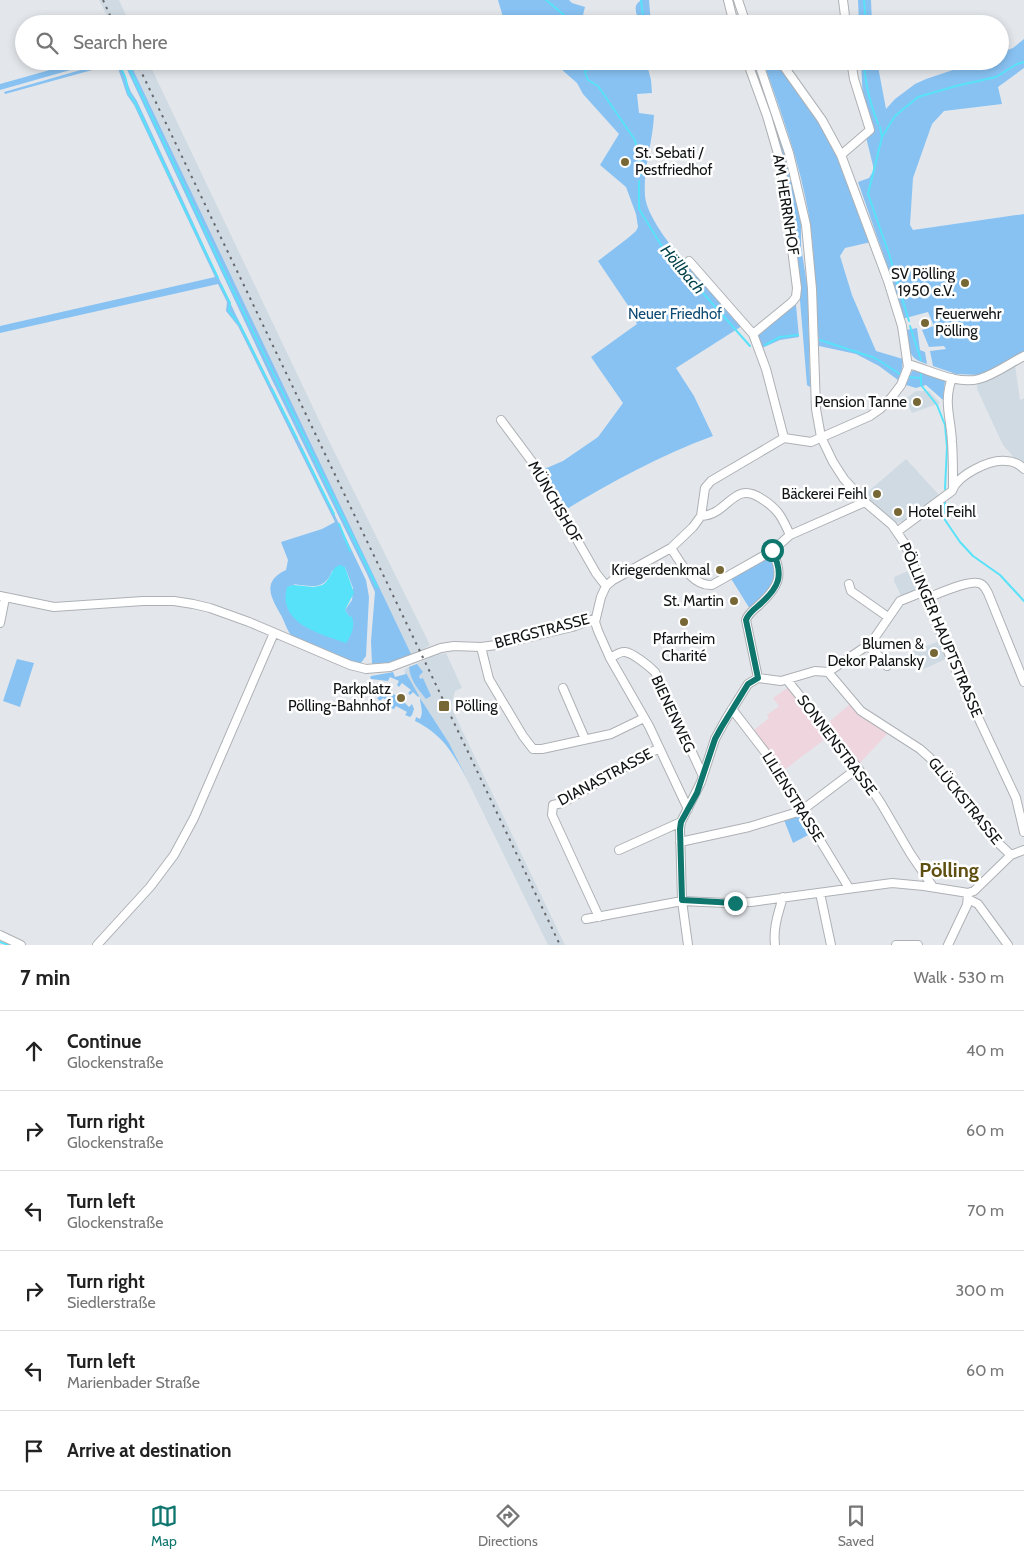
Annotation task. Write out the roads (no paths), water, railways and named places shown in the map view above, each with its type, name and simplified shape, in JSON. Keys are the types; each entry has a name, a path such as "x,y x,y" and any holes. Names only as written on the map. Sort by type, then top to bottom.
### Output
{"street":[{"path":"728,0 732,15"},
{"path":"738,0 743,15"},
{"path":"843,0 845,15"},
{"name":"AM HERRNHOF","path":"750,70 780,158 797,288 796,297 792,302 753,334"},
{"name":"PÖLLINGER HAUPTSTRASSE","path":"761,70 784,135 803,211 810,268 816,409 821,438 839,471 850,486 898,531 910,554 954,666 1016,798 1024,832"},
{"path":"606,586 613,580 671,548 694,527 701,516 705,488 710,481 784,438 809,442 880,409 900,385 908,364 902,326 888,281 841,155 822,120 786,70"},
{"path":"841,155 870,130 852,70"},
{"path":"689,261 753,334 766,368 784,438"},
{"path":"908,364 952,378 967,380 980,379 1024,356"},
{"path":"898,531 952,491 952,440 947,407 948,392 952,378"},
{"name":"MÜNCHSHOF","path":"501,420 532,463 596,573 606,586"},
{"path":"953,486 968,473 993,462 1009,461 1018,464 1024,469"},
{"path":"701,516 714,513 742,492 749,492 756,494 776,508 781,514 790,535"},
{"path":"671,548 694,579 701,584 710,585 772,550 790,535 865,502"},
{"path":"758,678 746,620 779,582 778,570 772,550"},
{"path":"688,945 682,900 681,822 704,776 715,739 748,684 758,678 774,681 787,680 814,671 828,672 868,646 900,602 968,583 980,583 988,593 1024,682"},
{"path":"849,584 850,590 854,594 888,617"},
{"name":"BERGSTRASSE","path":"274,633 359,668 376,669 397,666 445,647 481,647 572,627 596,618 606,586"},
{"path":"0,623 2,597 54,607 143,601 174,601 210,608 274,633 194,818 174,855 150,887 97,945"},
{"path":"596,618 598,631 610,658 644,718 688,809"},
{"path":"868,646 887,666"},
{"path":"481,647 489,679 526,741 533,749 542,750 611,734 644,718"},
{"name":"BIENENWEG","path":"610,658 621,652 626,652 654,672 704,776"},
{"name":"GLÜCKSTRASSE","path":"828,672 861,711 925,752 946,776 994,839 1012,855"},
{"name":"SONNENSTRASSE","path":"787,680 858,768 932,887"},
{"path":"563,688 585,739"},
{"name":"LILIENSTRASSE","path":"732,709 772,760 849,888"},
{"name":"DIANASTRASSE","path":"599,917 552,815 553,805 562,803 659,748"},
{"path":"680,842 749,827 801,811 858,768"},
{"path":"1016,798 1024,794"},
{"path":"619,850 681,822"},
{"path":"948,945 968,896 1012,855 1024,850"},
{"path":"586,919 682,900 737,903 900,883 932,887 968,896 978,904 1008,945"},
{"path":"820,893 831,945"},
{"path":"775,945 775,923 782,897"},
{"path":"0,935 21,945"},
{"path":"896,945 918,945"}],"waterway":[{"path":"546,0 564,15"},
{"path":"641,0 643,15"},
{"path":"864,0 865,15"},
{"path":"1009,69 1024,62"},
{"path":"122,70 129,94 135,102 173,184"},
{"path":"130,70 228,280 377,587"},
{"name":"Höllbach","path":"585,70 588,80 598,86 635,140 640,162 640,175"},
{"path":"865,70 866,85 878,124"},
{"path":"882,137 895,116 918,97 996,77 1007,70"},
{"path":"880,127 882,137 868,194 889,254 909,321"},
{"name":"Höllbach","path":"639,181 639,209 663,248 750,346"},
{"path":"176,191 218,278"},
{"path":"221,285 230,303 229,311 240,325 269,384"},
{"path":"910,326 921,360"},
{"name":"Höllbach","path":"765,345 780,337 798,335"},
{"name":"Höllbach","path":"820,340 875,358 900,374"},
{"path":"921,372 921,385 937,405 945,425 947,447 945,489"},
{"name":"Höllbach","path":"909,377 919,378"},
{"path":"272,389 297,439"},
{"path":"301,448 334,514"},
{"path":"945,501 945,520 960,542 973,556 1000,575 1024,601"},
{"path":"339,524 350,551"},
{"path":"0,942 8,945"}],"railway":[{"path":"103,0 110,15"},
{"path":"140,70 560,945"}],"place":[{"name":"St. Sebati / Pestfriedhof","path":"625,162"},
{"name":"SV Pölling 1950 e.V.","path":"965,283"},
{"name":"Feuerwehr Pölling","path":"925,323"},
{"name":"Pension Tanne","path":"917,402"},
{"name":"Bäckerei Feihl","path":"877,494"},
{"name":"Hotel Feihl","path":"898,512"},
{"name":"Kriegerdenkmal","path":"720,570"},
{"name":"St. Martin","path":"734,601"},
{"name":"Pfarrheim Charité","path":"684,622"},
{"name":"Blumen & Dekor Palansky","path":"934,653"},
{"name":"Parkplatz Pölling-Bahnhof","path":"401,698"},
{"name":"Pölling","path":"444,706"}],"district":[{"name":"Pölling","path":"949,870"}],"park label":[{"name":"Neuer Friedhof","path":"675,314"}]}
